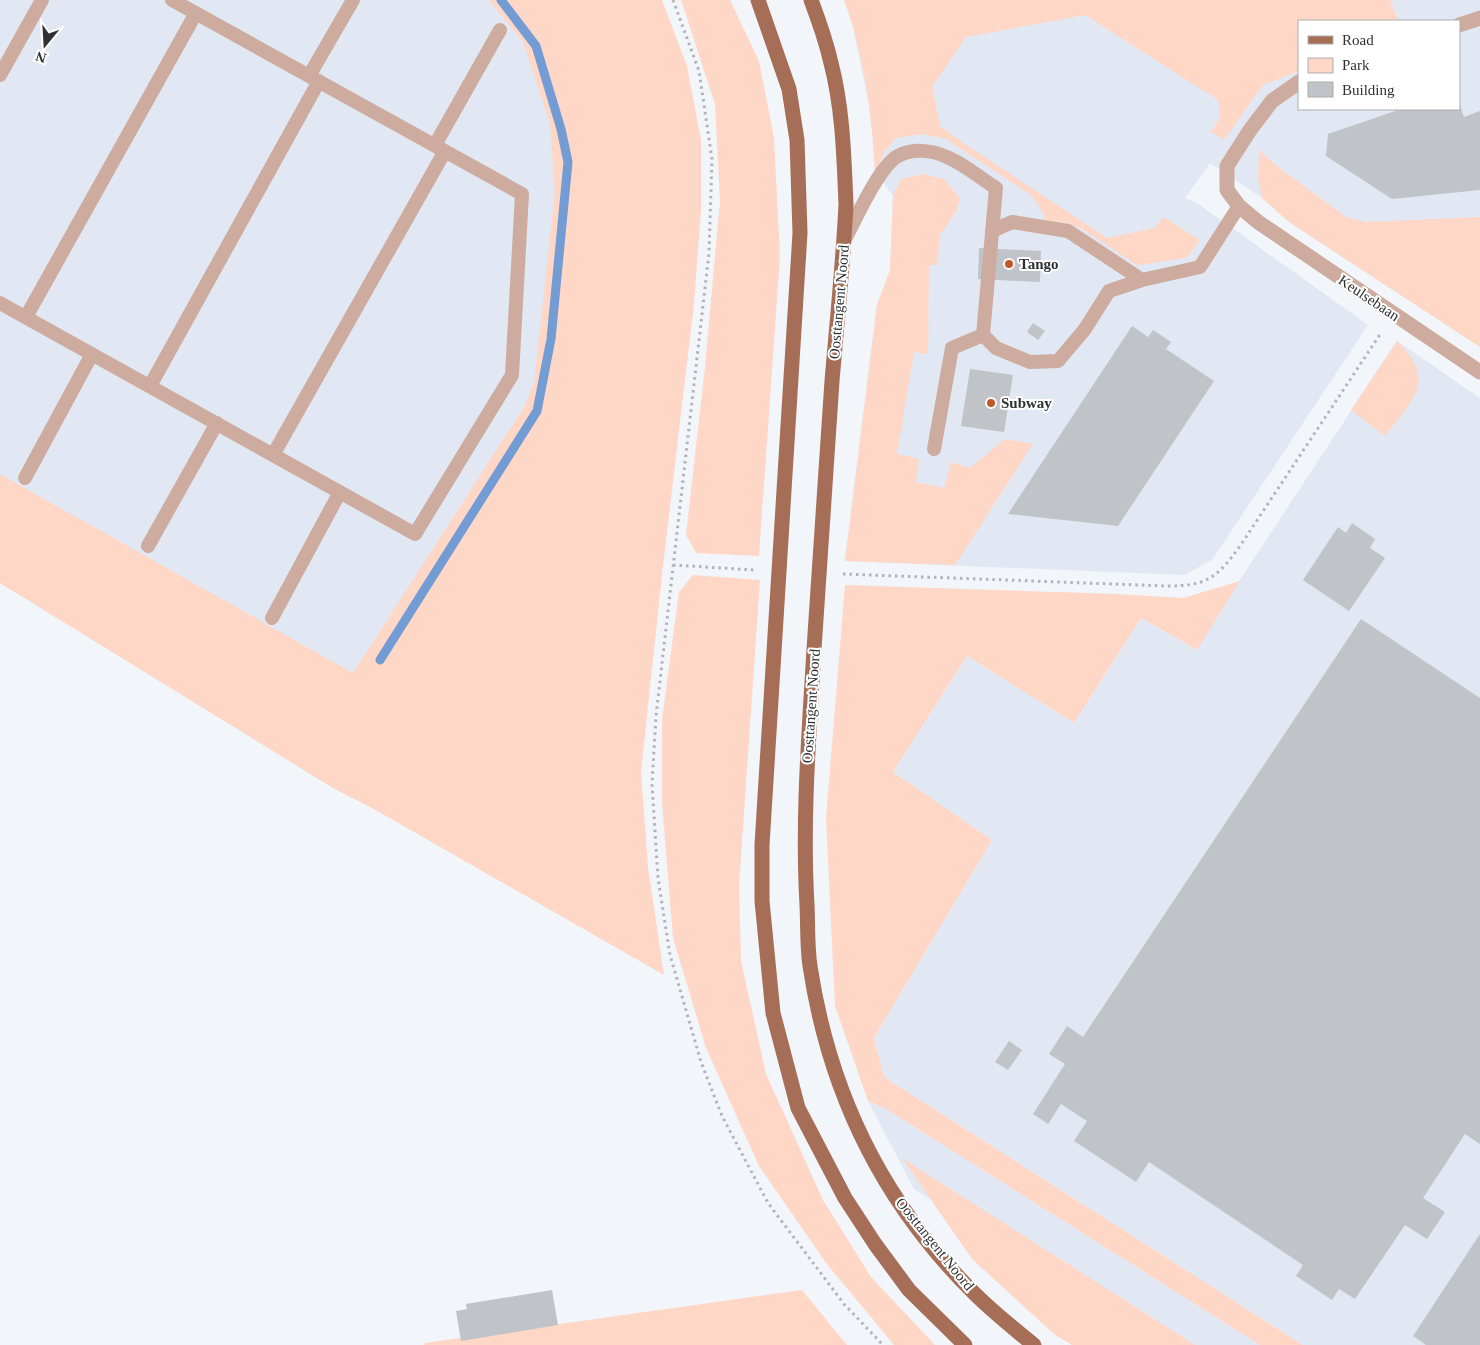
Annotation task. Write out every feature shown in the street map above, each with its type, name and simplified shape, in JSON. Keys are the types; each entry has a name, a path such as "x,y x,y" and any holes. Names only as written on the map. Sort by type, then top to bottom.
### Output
{"main road":[{"path":"758,0 789,88 797,140 800,224 762,845 762,901 773,1013 798,1108 845,1198 875,1244 909,1290 965,1345"},
{"name":"Oosttangent Noord","path":"811,0 832,63 844,159 846,205 827,453 804,809 810,964 825,1040 835,1071 867,1148 886,1182 912,1220 941,1257 973,1292 1034,1345"}],"street":[{"path":"1460,25 1480,18"},
{"path":"1239,206 1227,190 1227,166 1250,130 1272,101 1298,83"},
{"name":"Keulsebaan","path":"1239,206 1258,222 1480,372"}],"lane":[{"path":"0,75 42,0"},
{"path":"0,303 415,534 512,375 522,194 314,78 192,7 172,0"},
{"path":"150,386 314,78 352,0"},
{"path":"26,317 192,7"},
{"path":"273,455 440,148 500,30"},
{"path":"844,241 875,184 888,165 897,156 911,152 930,151 948,157 996,188 983,335 996,348 1030,362 1058,362 1085,329 1109,291 1142,280 1200,267 1239,206"},
{"path":"992,231 1012,222 1068,231 1142,280"},
{"path":"934,449 952,348 983,335"},
{"path":"25,478 92,354"},
{"path":"148,546 217,423"},
{"path":"272,618 340,492"}],"path":[{"path":"673,0 699,71 712,159 708,253 656,716 652,784 658,878 670,955 701,1062 722,1116 768,1203 844,1304 883,1345"},
{"path":"842,574 1167,586 1188,586 1208,579 1220,572 1240,546 1382,332 1395,316"},
{"path":"672,565 754,570"}],"shaded area":[{"path":"0,0 510,0 576,155 552,425 333,788 0,583"},
{"path":"844,0 1480,0 1480,347 1289,222 1262,198 1210,163 1185,198 1197,203 1368,325 1212,560 1184,575 845,561 877,305 890,270 893,196 875,172 872,120 852,22"},
{"path":"1397,341 1480,398 1480,1345 1303,1345 884,1077 874,1038 992,840 893,772 967,656 1074,723 1141,618 1196,650 1228,598"},
{"path":"868,1101 886,1109 1260,1345 1163,1345 914,1189"}],"green space":[{"path":"489,0 662,0 687,66 701,140 701,209 694,304 641,772 648,867 664,975 372,808 333,788 0,583 0,474 353,673 524,407 534,383 555,192 550,123 523,42"},
{"path":"681,0 730,0 759,61 774,138 780,256 759,556 696,553 686,535 705,367 720,201 715,104"},
{"path":"844,0 1390,0 1399,20 1298,20 1298,71 1263,85 1224,140 1211,132 1220,117 1218,100 1085,15 966,37 932,87 940,126 1107,238 1155,228 1163,217 1200,240 1186,258 1137,265 1079,227 1063,222 1047,224 1042,211 1031,195 946,139 923,134 896,138 885,151 875,172 866,85 851,21"},
{"path":"1259,150 1281,169 1346,217 1366,222 1480,217 1480,347 1289,222 1262,198 1258,177"},
{"path":"922,174 944,179 960,198 956,212 940,235 937,265 929,265 928,354 914,352 897,454 919,459 916,482 944,488 951,462 970,468 1005,439 1033,444 955,565 845,561 877,305 890,270 893,196 901,179"},
{"path":"1397,341 1409,355 1419,379 1417,390 1412,400 1385,436 1351,410"},
{"path":"693,575 760,580 739,886 741,961 766,1074 823,1200 871,1277 935,1345 894,1345 826,1263 759,1166 706,1048 673,938 662,802 662,719 679,592"},
{"path":"1240,581 1197,650 1141,618 1074,723 967,656 893,772 992,840 874,1038 884,1077 1303,1345 1260,1345 886,1109 868,1101 835,1006 826,818 845,585 1183,598"},
{"path":"902,1158 1195,1345 1072,1345 1054,1334 972,1259"},
{"path":"802,1290 847,1345 424,1345 425,1343"}],"building":[{"path":"1460,106 1464,117 1480,111 1480,190 1392,199 1326,156 1328,134 1398,110 1460,110"},
{"path":"979,248 1041,251 1040,282 978,279"},
{"path":"1033,323 1045,331 1038,340 1027,332"},
{"path":"1132,326 1148,337 1153,330 1171,342 1166,349 1214,381 1118,526 1008,514"},
{"path":"970,369 1013,375 1004,432 961,426"},
{"path":"1352,523 1375,539 1370,548 1385,558 1349,611 1303,580 1338,527 1346,533"},
{"path":"1361,619 1480,698 1480,1144 1465,1134 1423,1198 1445,1212 1427,1239 1405,1225 1355,1299 1339,1289 1332,1300 1296,1276 1303,1265 1149,1162 1136,1182 1074,1141 1087,1121 1061,1104 1048,1124 1033,1114 1065,1064 1049,1054 1067,1026 1083,1037"},
{"path":"1009,1041 1022,1050 1008,1070 995,1062"},
{"path":"1480,1234 1480,1345 1426,1345 1413,1336"},
{"path":"552,1290 558,1325 461,1341 456,1311 467,1309 466,1304"}],"waterway":[{"path":"380,660 537,411 551,339 568,162 561,129 536,46 501,0"}],"place":[{"name":"Tango","path":"1009,264"},
{"name":"Subway","path":"991,403"}]}
